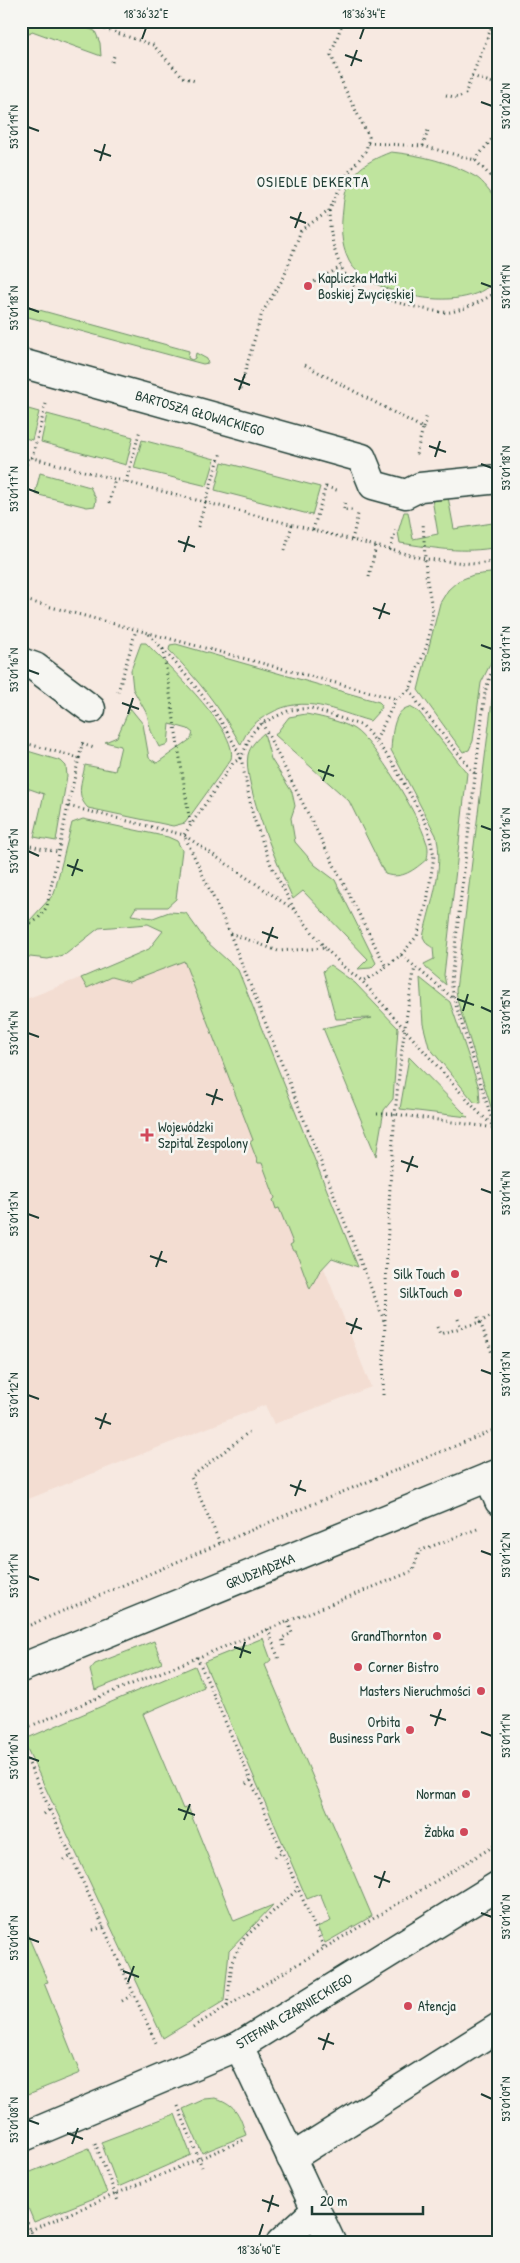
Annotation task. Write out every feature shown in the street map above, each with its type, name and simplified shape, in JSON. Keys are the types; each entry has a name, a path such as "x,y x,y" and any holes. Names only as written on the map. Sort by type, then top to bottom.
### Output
{"street":[{"name":"BARTOSZA GŁOWACKIEGO","path":"21,363 362,458 373,485 406,494 420,487"},
{"path":"420,487 499,479"},
{"path":"21,662 35,667 91,709"},
{"name":"GRUDZIĄDZKA","path":"21,1668 495,1484"},
{"name":"STEFANA CZARNIECKIEGO","path":"21,2138 239,2046 499,1885"},
{"path":"291,2158 499,2027"},
{"path":"239,2046 331,2242"},
{"path":"281,2242 316,2210"}],"path":[{"path":"21,27 23,21"},
{"path":"81,21 153,45 183,77 195,81"},
{"path":"343,21 331,55 344,87 370,137 366,150 345,176 329,211 330,236 341,267 355,288 413,307 448,313 476,304 499,291"},
{"path":"446,95 458,98 465,94 494,21"},
{"path":"112,62 114,56"},
{"path":"472,76 499,85"},
{"path":"423,146 428,127"},
{"path":"475,160 496,134 499,127"},
{"path":"368,143 423,146 475,160 499,185"},
{"path":"198,527 262,313 284,277 300,230 329,211"},
{"path":"310,284 341,267"},
{"path":"23,479 55,372"},
{"path":"126,482 148,398"},
{"path":"423,428 427,415"},
{"path":"313,530 337,451"},
{"path":"21,455 426,559 476,564 499,561"},
{"path":"109,503 115,479"},
{"path":"376,740 396,700 410,689 426,645 433,613 426,575 420,487"},
{"path":"285,550 292,525"},
{"path":"369,577 376,546"},
{"path":"21,599 396,700"},
{"path":"149,634 203,695 229,731 241,758 253,816 271,864 294,910 325,948 344,967 362,981 498,1129"},
{"path":"163,649 190,824"},
{"path":"498,1129 454,999 451,981 485,692 491,674 499,663"},
{"path":"410,689 418,705 475,774"},
{"path":"21,726 26,704 25,696"},
{"path":"184,835 233,763 241,758 252,733 262,723 290,710 311,708 363,726 391,760 426,825 434,856 428,902 417,936 401,955 386,967 362,981"},
{"path":"262,723 386,967"},
{"path":"21,742 78,758 47,906 41,917 31,924 21,925"},
{"path":"82,744 94,748"},
{"path":"68,806 184,835 294,910"},
{"path":"184,835 230,933 385,1324"},
{"path":"21,844 58,852"},
{"path":"230,933 278,951 325,948"},
{"path":"401,955 454,999"},
{"path":"383,1395 394,1114 404,1028 415,967"},
{"path":"377,1114 394,1114 498,1129"},
{"path":"437,1327 440,1334 480,1322 499,1312"},
{"path":"478,1317 497,1366"},
{"path":"458,1319 461,1328"},
{"path":"21,1629 220,1543 499,1428"},
{"path":"220,1543 191,1477 249,1432"},
{"path":"21,1730 197,1657 414,1571 419,1551 482,1528"},
{"path":"284,1646 282,1638 292,1633 288,1621"},
{"path":"268,1629 279,1660"},
{"path":"197,1657 324,1948"},
{"path":"220,1722 224,1720"},
{"path":"21,1746 150,2029"},
{"path":"246,1784 250,1780"},
{"path":"44,1814 50,1809"},
{"path":"189,2029 499,1843"},
{"path":"275,1857 282,1852"},
{"path":"64,1860 72,1856"},
{"path":"227,2006 232,1962 244,1938 298,1889"},
{"path":"93,1930 104,1927"},
{"path":"122,2001 134,1994"},
{"path":"158,2048 166,2043"},
{"path":"170,2109 186,2102"},
{"path":"178,2105 202,2167"},
{"path":"21,2234 277,2127"},
{"path":"94,2140 118,2201"},
{"path":"21,2209 33,2236"}],"shaded area":[{"name":"Wojewódzki Szpital Zespolony","path":"192,934 371,1387 274,1424 265,1405 21,1502 21,1001"}],"green space":[{"path":"30,21 66,21 95,31 100,43 101,56 32,31 30,34 26,33"},
{"path":"391,152 435,160 456,167 476,177 497,200 499,272 488,287 471,295 449,299 425,298 400,293 378,285 360,274 349,261 344,248 342,229 344,197 347,187 351,179 364,166"},
{"path":"21,305 189,351 188,358 192,360 195,358 196,353 207,359 208,363 203,364 21,315"},
{"path":"21,407 39,412 32,440 21,437"},
{"path":"47,414 133,437 126,465 41,442"},
{"path":"142,440 215,459 207,486 134,468"},
{"path":"222,462 320,487 312,515 215,490"},
{"path":"40,473 90,487 96,499 95,506 87,507 35,494"},
{"path":"448,497 454,529 499,522 499,547 460,550 400,543 398,532 404,512 408,512 413,539 438,534 432,499"},
{"path":"499,572 499,646 481,683 473,741 469,750 463,752 418,690 440,603 448,590 458,581 473,575"},
{"path":"141,643 146,643 199,698 224,732 230,747 231,759 185,823 173,826 88,808 84,803 81,793 85,765 115,771 121,746 105,742 117,737 130,708 143,724 149,758 157,763 191,739 193,733 188,729 170,724 168,744 159,747 151,731 147,714 133,689 131,670"},
{"path":"176,644 379,702 382,705 370,721 332,709 307,704 282,708 255,723 241,745 208,694 169,650 170,645"},
{"path":"499,675 499,1119 493,1113 458,1003 456,990 493,693"},
{"path":"410,707 419,712 467,773 444,975 446,985 426,968 424,964 434,959 433,948 427,944 423,937 438,873 439,860 436,835 391,750 394,724 400,713"},
{"path":"306,714 349,726 373,748 406,798 427,843 427,859 417,867 402,875 391,876 385,874 349,801 275,735 289,717"},
{"path":"264,733 271,759 292,792 295,806 291,818 295,842 315,865 335,880 376,963 371,968 358,969 368,959 303,891 293,899 263,827 248,768 250,749"},
{"path":"21,749 61,761 66,766 67,776 56,841 34,837 44,794 27,788 28,783 21,781"},
{"path":"83,819 168,837 177,841 182,850 176,899 167,907 136,907 131,915 153,918 169,912 186,913 206,941 238,970 358,1267 332,1258 319,1272 310,1289 296,1251 293,1251 290,1245 293,1243 279,1208 276,1209 273,1200 275,1198 262,1163 258,1163 250,1142 253,1140 184,961 129,982 111,977 87,988 81,978 149,949 163,931 148,924 99,928 66,954 48,959 21,956 21,921 30,920 54,894 72,823"},
{"path":"330,965 355,983 398,1028 393,1099 384,1110 376,1156 323,1028 372,1018 336,1019 323,971"},
{"path":"420,978 450,1002 479,1088 480,1103 474,1102 429,1047 423,1024"},
{"path":"409,1057 468,1117 400,1109"},
{"path":"263,1638 271,1660 265,1665 372,1916 325,1943 317,1927 331,1921 320,1894 307,1899 204,1662"},
{"path":"154,1641 162,1663 95,1690 90,1670 95,1664"},
{"path":"195,1666 204,1687 143,1714 183,1809 188,1807 234,1921 273,1905 229,1951 224,2001 163,2038 23,1740"},
{"path":"21,1920 48,1982 44,1983 80,2073 21,2097"},
{"path":"216,2098 229,2104 237,2112 246,2135 202,2153 183,2109 205,2099"},
{"path":"175,2114 191,2155 118,2187 101,2142"},
{"path":"89,2148 107,2193 34,2222 21,2191 21,2176"}],"place":[{"name":"Kapliczka Matki Boskiej Zwycięskiej","path":"308,286"},
{"name":"Wojewódzki Szpital Zespolony","path":"147,1135"},
{"name":"Silk Touch","path":"455,1274"},
{"name":"SilkTouch","path":"458,1293"},
{"name":"GrandThornton","path":"437,1636"},
{"name":"Corner Bistro","path":"358,1667"},
{"name":"Masters Nieruchmości","path":"481,1691"},
{"name":"Orbita Business Park","path":"410,1730"},
{"name":"Norman","path":"466,1794"},
{"name":"Żabka","path":"464,1832"},
{"name":"Atencja","path":"408,2006"}],"district":[{"name":"OSIEDLE DEKERTA","path":"313,182"}]}
